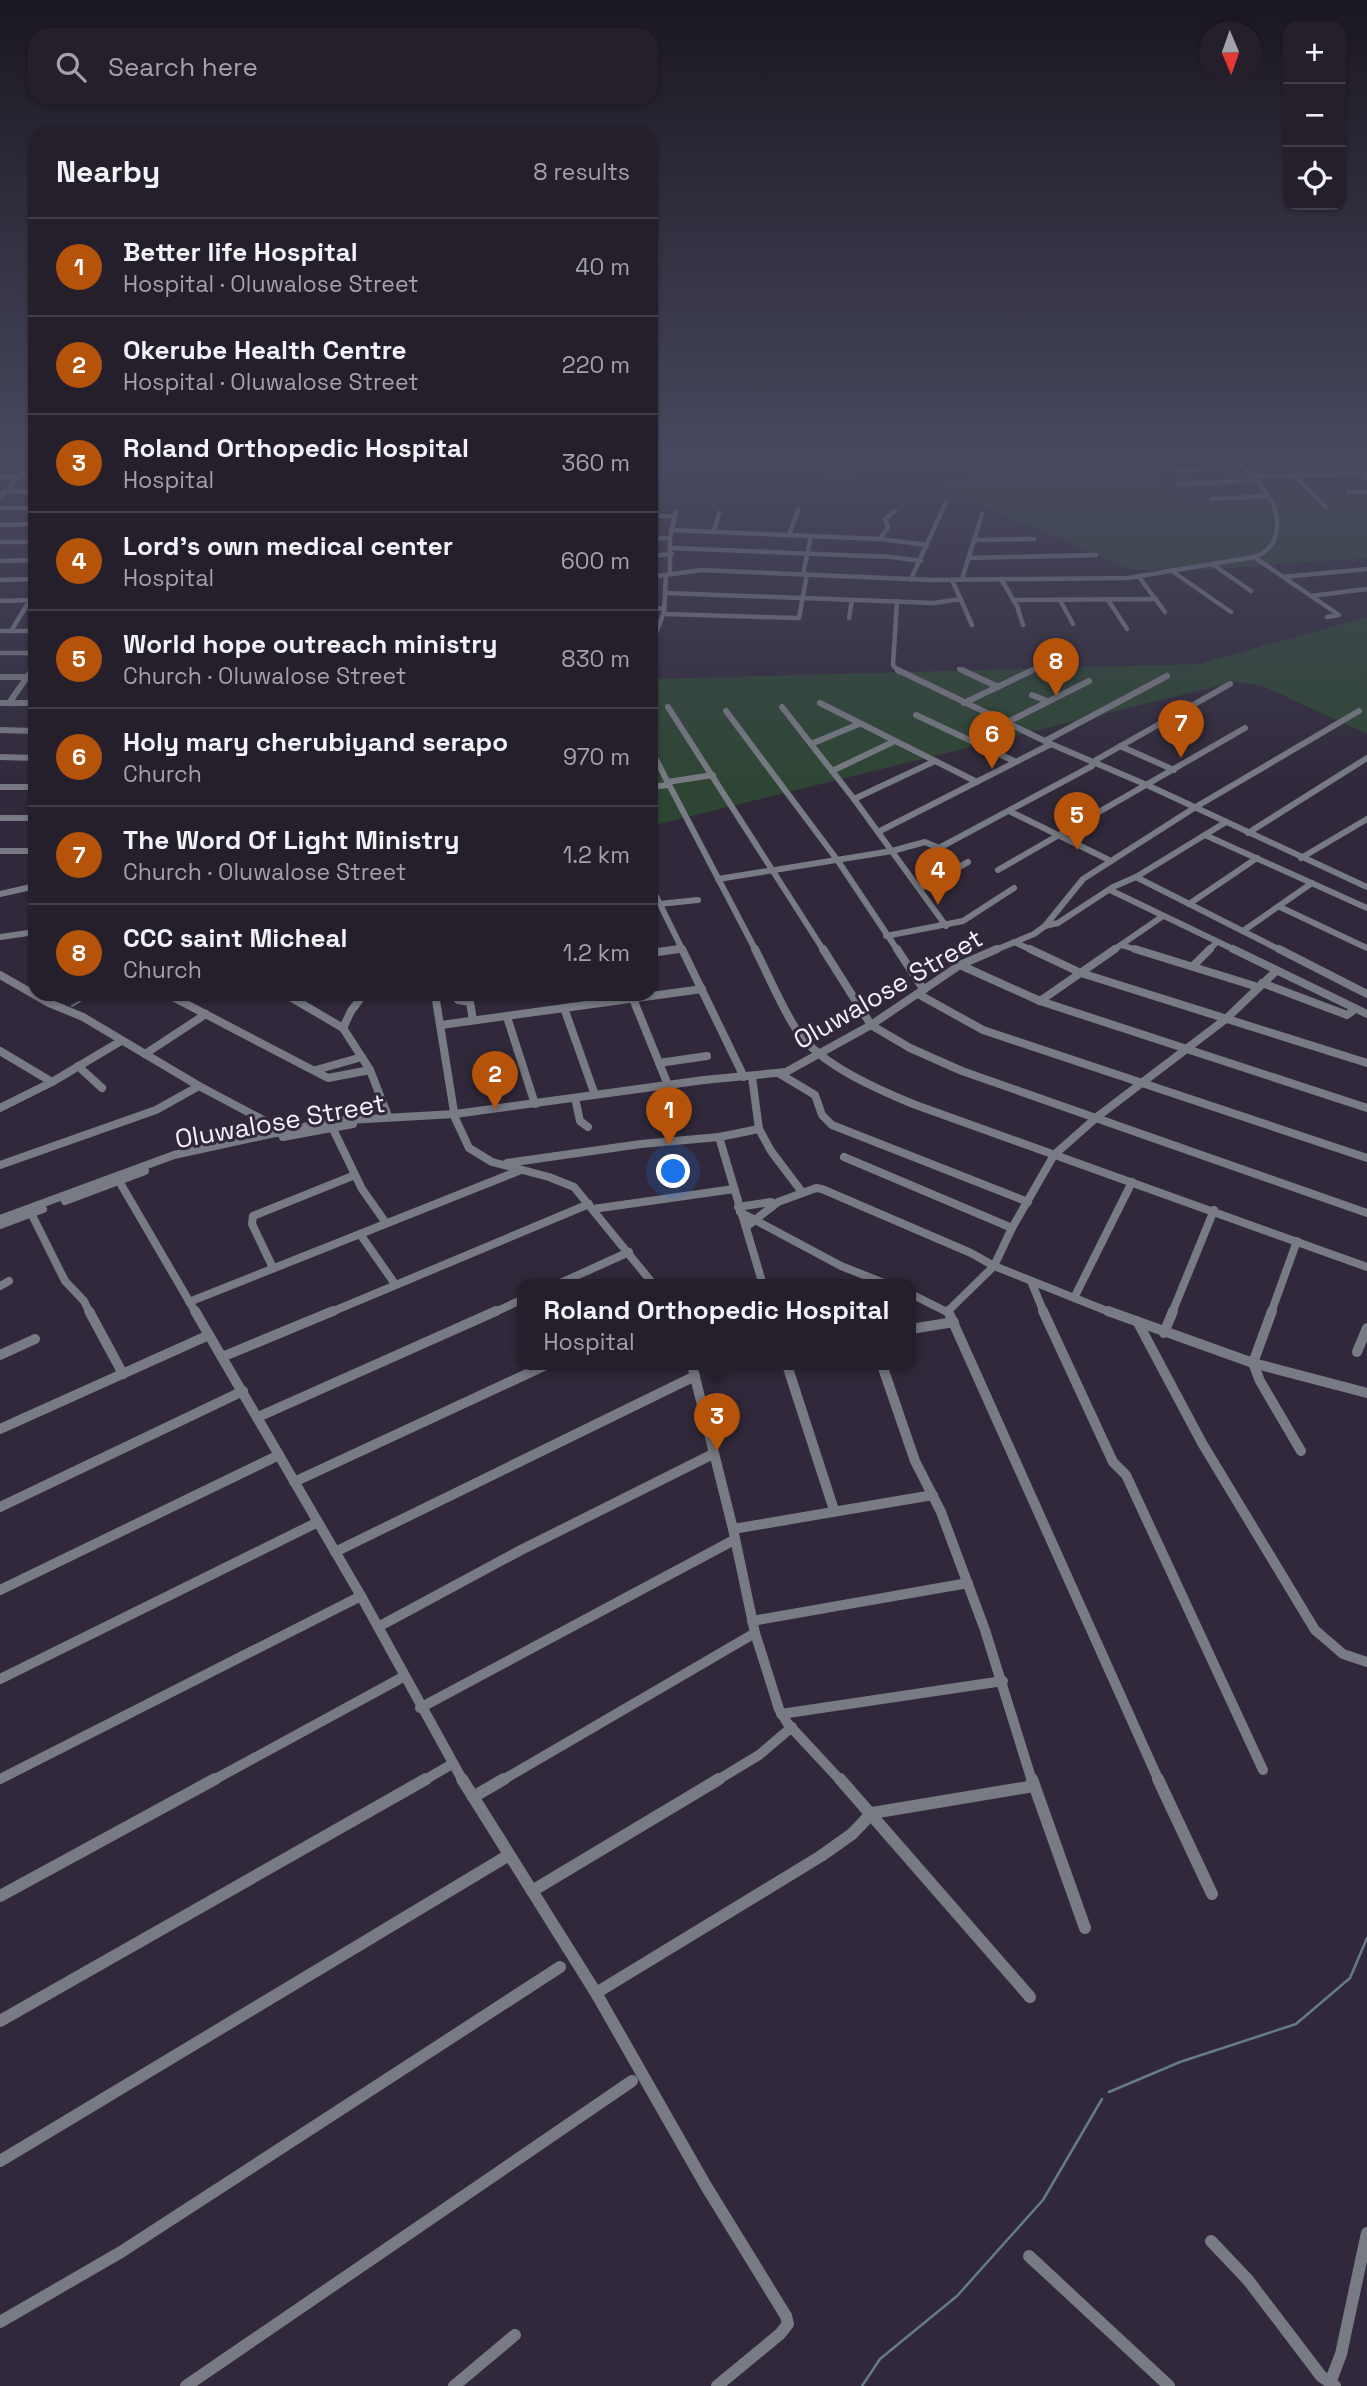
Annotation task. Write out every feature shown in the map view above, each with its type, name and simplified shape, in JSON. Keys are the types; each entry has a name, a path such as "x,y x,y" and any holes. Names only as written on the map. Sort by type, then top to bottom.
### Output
{"street":[{"path":"658,629 665,611 669,567"},
{"path":"658,610 797,619 800,618 804,597 806,567"},
{"path":"911,579 917,567"},
{"path":"962,579 966,567"},
{"path":"658,576 701,570 952,580 1139,577 1192,567"},
{"path":"1217,567 1251,591"},
{"path":"1269,567 1339,615 1327,617"},
{"path":"1283,577 1367,569"},
{"path":"1171,571 1231,612"},
{"path":"1139,577 1165,612"},
{"path":"0,580 28,579"},
{"path":"1001,579 1023,625"},
{"path":"952,580 972,625"},
{"path":"1311,596 1367,589"},
{"path":"667,593 934,603 961,599"},
{"path":"1013,600 1156,599"},
{"path":"0,601 28,600"},
{"path":"849,618 852,600"},
{"path":"1060,600 1073,624"},
{"path":"1108,600 1127,629"},
{"path":"897,601 894,669 1048,743 1147,785 1301,858 1365,884"},
{"path":"10,631 28,607"},
{"path":"0,631 28,631"},
{"path":"0,653 28,653"},
{"path":"964,702 1057,659"},
{"path":"959,669 998,687"},
{"path":"878,832 977,782 1167,676"},
{"path":"0,677 27,677"},
{"path":"9,703 27,677"},
{"path":"1006,723 1088,681"},
{"path":"718,879 838,861 925,842 940,848 1011,811 1230,684"},
{"path":"1032,695 1047,701"},
{"path":"0,703 28,703"},
{"path":"820,703 977,782"},
{"path":"667,706 871,1025 910,1048 962,1071 1367,1213"},
{"path":"782,707 921,888 946,926"},
{"path":"726,711 838,861 921,992 983,1030 1367,1158"},
{"name":"Oluwalose Street","path":"0,1219 119,1181 174,1160 332,1127 455,1116 780,1073 871,1025 960,965 1034,934 1045,926 1076,886 1111,861 1194,808 1359,711"},
{"path":"916,715 1014,761"},
{"path":"811,744 859,724"},
{"path":"998,870 1245,729"},
{"path":"0,730 28,730"},
{"path":"832,771 895,741"},
{"path":"1120,747 1174,770"},
{"path":"0,757 28,758"},
{"path":"1248,832 1367,758"},
{"path":"854,799 935,761"},
{"path":"658,764 799,1033 820,1054 873,1087 1367,1267"},
{"path":"658,785 713,775"},
{"path":"0,787 28,787"},
{"path":"1011,811 1111,861"},
{"path":"0,818 28,818"},
{"path":"1301,858 1367,819"},
{"path":"1045,926 1058,923 1226,822"},
{"path":"1205,835 1367,908"},
{"path":"0,851 28,851"},
{"path":"1189,904 1257,858"},
{"path":"921,888 968,862"},
{"path":"1136,877 1367,994"},
{"path":"1243,932 1312,883"},
{"path":"0,894 28,888"},
{"path":"886,936 963,921 1014,888"},
{"path":"1110,890 1275,972 1367,1014"},
{"path":"698,900 659,904 748,1077 759,1129 771,1151 802,1192"},
{"path":"1280,908 1367,948"},
{"path":"1040,1001 1163,916"},
{"path":"0,937 28,933"},
{"path":"1014,942 1081,973 1367,1063"},
{"path":"1193,966 1216,943"},
{"path":"1121,945 1260,985 1347,1015 1355,1009"},
{"path":"658,952 682,948"},
{"path":"960,965 1040,1001 1367,1108"},
{"path":"948,1311 994,1266 1012,1228 1054,1155 1097,1117 1227,1018 1275,972"},
{"path":"0,975 28,991"},
{"path":"658,995 702,989"},
{"path":"46,1001 83,1017 199,1086 263,1119 278,1133"},
{"path":"181,1001 331,1079 370,1070"},
{"path":"297,1001 343,1028 370,1070 388,1116"},
{"path":"343,1028 359,1001"},
{"path":"436,1001 455,1116 469,1148 483,1158 566,1183 574,1188 649,1279"},
{"path":"464,1001 470,1002 473,1020"},
{"path":"441,1025 618,1001"},
{"path":"635,1001 667,1085"},
{"path":"564,1008 595,1096"},
{"path":"145,1054 206,1014"},
{"path":"507,1017 535,1104"},
{"path":"0,1108 52,1082 121,1041"},
{"path":"0,1051 52,1082"},
{"path":"659,1063 707,1056"},
{"path":"316,1070 362,1057"},
{"path":"78,1066 102,1088"},
{"path":"780,1073 815,1095 822,1115 832,1125 1028,1202"},
{"name":"Oluwalose Street","path":"0,1225 174,1155 331,1121 388,1116 455,1116 667,1085 748,1077"},
{"path":"0,1165 156,1110 199,1086"},
{"path":"575,1100 580,1121 588,1127"},
{"path":"332,1127 355,1175 386,1223"},
{"path":"500,1163 641,1144 719,1137 759,1129"},
{"path":"719,1137 761,1279"},
{"path":"844,1157 1012,1228"},
{"path":"189,1302 521,1170"},
{"path":"273,1268 252,1224 253,1216 355,1175"},
{"path":"119,1181 378,1627 452,1764 596,1993 706,2186 787,2319 788,2324 780,2334 717,2386"},
{"path":"1075,1296 1132,1182"},
{"path":"222,1357 591,1206 734,1189"},
{"path":"739,1209 822,1189 971,1253 994,1266 1164,1332 1253,1363 1367,1393"},
{"path":"746,1227 777,1201"},
{"path":"739,1209 841,1266 874,1279"},
{"path":"1164,1332 1214,1210"},
{"path":"31,1213 65,1280 84,1301 123,1374"},
{"path":"360,1234 395,1284"},
{"path":"1297,1241 1253,1363 1266,1392 1301,1451"},
{"path":"569,1279 629,1252"},
{"path":"0,1286 9,1281"},
{"path":"1031,1281 1055,1341 1113,1462 1126,1475 1263,1770"},
{"path":"916,1296 948,1311 954,1322 1118,1693 1212,1894"},
{"path":"258,1417 517,1302"},
{"path":"1137,1321 1209,1455 1315,1630 1343,1654 1367,1661"},
{"path":"916,1328 954,1322"},
{"path":"1357,1352 1367,1328"},
{"path":"0,1429 209,1335"},
{"path":"0,1355 34,1339"},
{"path":"294,1482 535,1370"},
{"path":"789,1370 834,1510"},
{"path":"884,1370 915,1461 933,1495 968,1583 1003,1681 1034,1786 1085,1928"},
{"path":"334,1552 694,1371 755,1633 781,1714 872,1813 1030,1997"},
{"path":"0,1507 243,1391"},
{"path":"378,1627 713,1454"},
{"path":"0,1590 279,1455"},
{"path":"420,1708 734,1535 834,1510 933,1495"},
{"path":"0,1679 317,1523"},
{"path":"752,1621 968,1583"},
{"path":"0,1779 360,1596"},
{"path":"473,1797 755,1633"},
{"path":"0,1896 403,1677"},
{"path":"781,1714 1003,1681"},
{"path":"532,1891 759,1755 792,1727"},
{"path":"0,2021 452,1764"},
{"path":"596,1993 821,1856 852,1834 872,1813 1034,1786"},
{"path":"0,2161 509,1855"},
{"path":"0,2322 121,2252 560,1967"},
{"path":"186,2386 632,2081"},
{"path":"1211,2241 1248,2280 1321,2376 1333,2384 1367,2232"},
{"path":"1029,2256 1169,2386"},
{"path":"454,2386 515,2335"}],"green space":[{"path":"1125,567 1239,567 1203,570 1131,570"},
{"path":"1367,617 1367,734 1263,686 1234,682 658,824 658,679 1199,664"}],"waterway":[{"path":"72,1006 80,1001"},
{"path":"1109,2092 1180,2062 1296,2024 1350,1978 1367,1938"},
{"path":"862,2386 880,2359 957,2296 1043,2200 1102,2099"}],"place":[{"name":"CCC saint Micheal","path":"1056,696"},
{"name":"The Word Of Light Ministry","path":"1181,758"},
{"name":"Holy mary cherubiyand serapo","path":"992,769"},
{"name":"World hope outreach ministry","path":"1077,850"},
{"name":"Lord's own medical center","path":"938,905"},
{"name":"Okerube Health Centre","path":"495,1109"},
{"name":"Better life Hospital","path":"669,1145"},
{"name":"Roland Orthopedic Hospital","path":"717,1451"}]}
